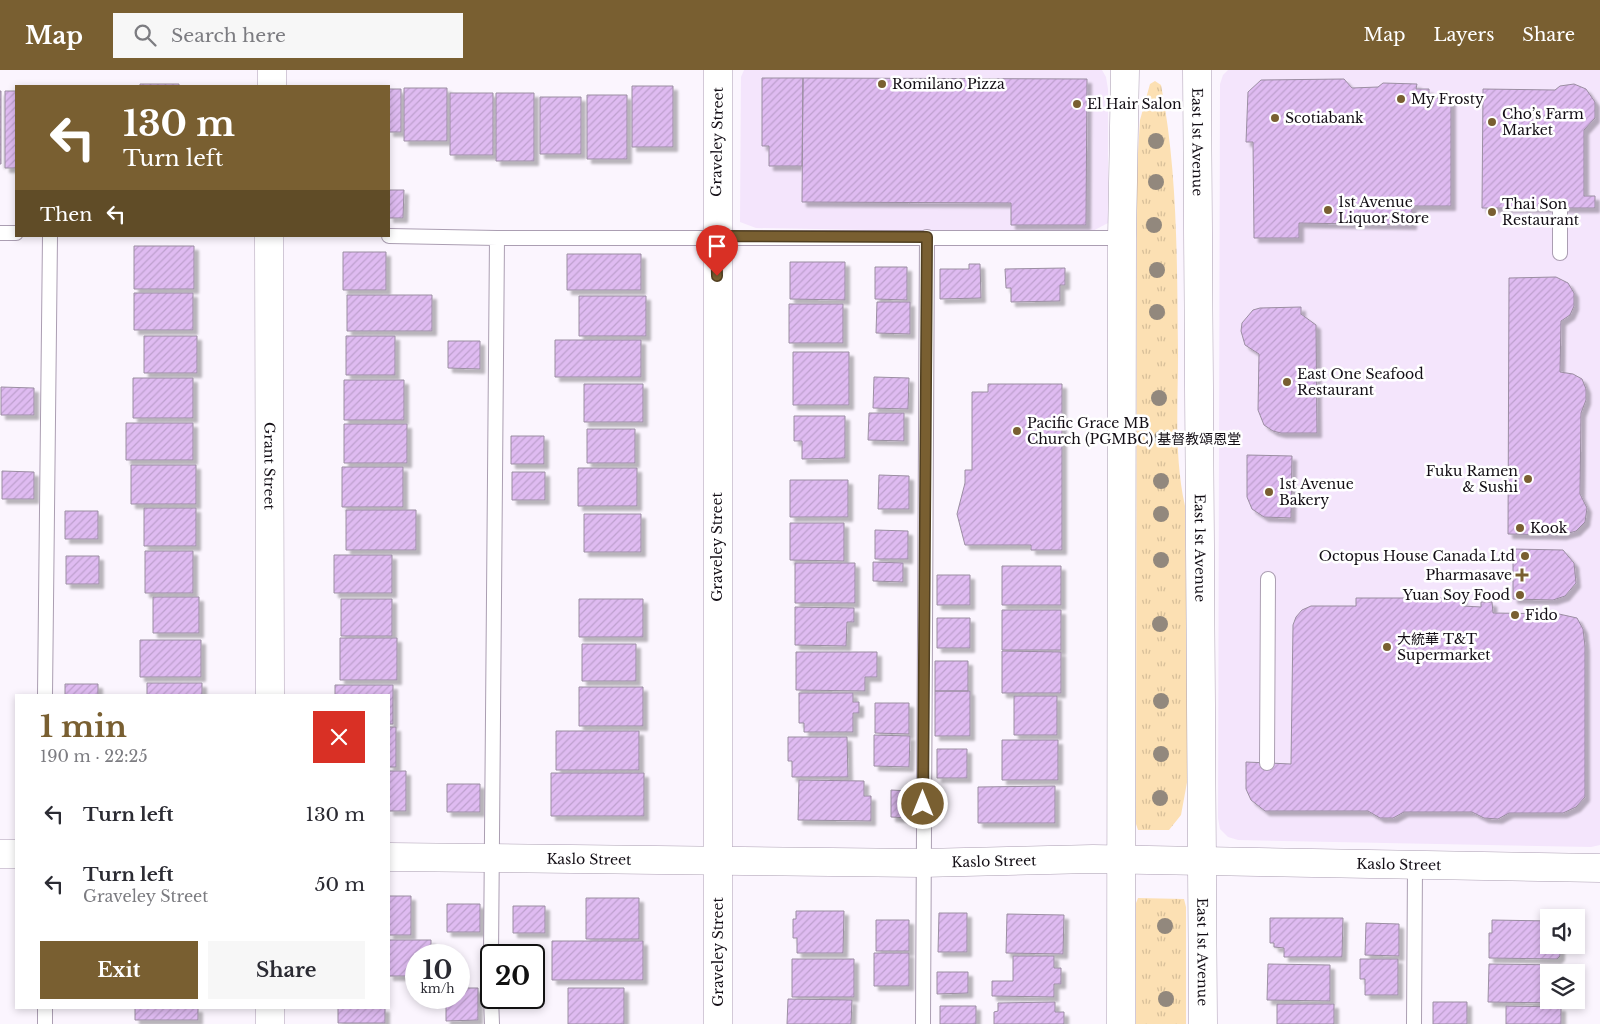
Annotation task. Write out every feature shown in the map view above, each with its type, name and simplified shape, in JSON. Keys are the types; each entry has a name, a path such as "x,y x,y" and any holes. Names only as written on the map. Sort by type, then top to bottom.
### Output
{"street":[{"path":"272,70 272,85"},
{"name":"Graveley Street","path":"718,70 716,236 718,1024"},
{"path":"1121,1024 1122,238 1125,70"},
{"name":"East 1st Avenue","path":"1198,70 1204,862 1203,1024"},
{"name":"Grant Street","path":"269,237 270,694"},
{"path":"0,854 15,854"},
{"name":"Kaslo Street","path":"390,857 922,863 1121,860 1600,868"},
{"path":"270,1009 270,1024"}],"lane":[{"path":"1560,211 1560,253"},
{"path":"0,233 15,233"},
{"path":"390,236 497,238 716,236 1122,238"},
{"path":"45,694 50,237"},
{"path":"923,1024 922,863 927,237"},
{"path":"491,944 497,238"},
{"path":"1267,763 1268,579"},
{"path":"1414,1024 1415,866"},
{"path":"45,1009 45,1024"},
{"path":"492,1009 492,1024"}],"shaded area":[{"path":"744,70 1102,70 1106,77 1108,89 1108,223 1087,234 756,228 740,222 741,77"},
{"path":"1228,70 1600,70 1600,845 1591,847 1238,840 1228,837 1220,829 1218,818 1220,84 1223,75"}],"green space":[{"path":"1155,81 1161,85 1167,118 1176,219 1177,412 1179,469 1185,506 1188,777 1181,815 1169,830 1138,830 1136,824 1137,169 1140,120 1150,84"},
{"path":"1138,898 1184,899 1186,907 1186,1024 1136,1024 1136,903"}],"building":[{"path":"762,78 803,78 802,166 769,166 769,146 762,146"},
{"path":"803,78 1087,79 1086,225 1011,225 1011,203 802,202"},
{"path":"1344,79 1352,88 1378,87 1383,83 1417,84 1416,89 1429,89 1429,98 1451,98 1451,206 1412,206 1412,225 1299,223 1299,238 1254,238 1253,142 1246,142 1248,92 1261,80"},
{"path":"140,84 179,84 179,85"},
{"path":"1574,84 1586,89 1595,102 1595,118 1584,130 1584,196 1595,196 1595,208 1482,208 1483,89 1555,90 1560,86"},
{"path":"632,86 673,86 673,147 632,147"},
{"path":"404,88 447,88 447,141 404,141"},
{"path":"390,89 401,89 401,132 390,132"},
{"path":"1,91 1,164 0,164"},
{"path":"5,91 15,91 15,168 5,168"},
{"path":"450,93 493,93 493,155 450,155"},
{"path":"496,93 534,93 534,161 496,161"},
{"path":"587,95 627,95 627,159 587,159"},
{"path":"540,97 581,97 581,154 540,154"},
{"path":"390,190 404,190 403,218 390,218"},
{"path":"134,246 194,246 194,289 134,289"},
{"path":"343,252 386,252 386,290 343,290"},
{"path":"567,254 641,254 641,290 567,290"},
{"path":"790,262 845,262 845,300 790,299"},
{"path":"969,264 980,264 981,298 940,299 940,269 969,269"},
{"path":"875,267 907,267 907,300 875,299"},
{"path":"1065,268 1065,285 1060,285 1060,301 1011,302 1011,288 1006,288 1005,269"},
{"path":"1556,277 1568,283 1574,293 1574,306 1570,315 1561,321 1560,372 1573,374 1582,379 1586,389 1586,400 1581,413 1580,494 1587,508 1585,522 1576,531 1562,535 1508,534 1509,278"},
{"path":"134,293 193,293 193,330 134,330"},
{"path":"347,295 432,295 432,331 347,331"},
{"path":"579,296 646,296 646,336 579,336"},
{"path":"877,302 910,302 910,334 876,333"},
{"path":"789,304 843,304 843,343 789,343"},
{"name":"East One Seafood Restaurant","path":"1301,307 1301,314 1316,325 1317,433 1281,433 1273,431 1264,425 1258,410 1259,354 1245,345 1241,331 1242,323 1253,310 1260,308"},
{"path":"144,336 197,336 197,373 144,373"},
{"path":"346,336 395,336 395,375 346,375"},
{"path":"555,340 641,340 641,377 555,377"},
{"path":"448,341 480,341 480,369 448,368"},
{"path":"793,352 849,352 849,405 793,405"},
{"path":"874,377 909,378 908,409 873,408"},
{"path":"133,378 193,378 193,418 133,418"},
{"path":"344,380 404,380 404,420 344,420"},
{"path":"584,384 643,384 643,422 584,422"},
{"name":"Pacific Grace MB Church (PGMBC) 基督教頌恩堂","path":"988,384 1062,384 1062,550 1031,550 1031,545 965,545 957,514 965,483 965,470 972,470 972,392 988,392"},
{"path":"1,387 34,388 34,415 1,415"},
{"path":"869,413 904,413 904,441 868,440"},
{"path":"794,416 845,416 845,458 802,459 802,441 794,441"},
{"path":"126,423 193,423 193,460 126,460"},
{"path":"344,424 407,424 407,463 344,463"},
{"path":"587,429 635,429 635,463 587,463"},
{"path":"511,436 544,436 544,464 511,464"},
{"name":"1st Avenue Bakery","path":"1247,455 1292,456 1291,518 1264,517 1252,509 1247,497"},
{"path":"131,465 196,465 196,504 131,504"},
{"path":"342,467 403,467 403,507 342,507"},
{"path":"578,468 637,468 637,506 578,506"},
{"path":"2,471 34,472 34,499 2,499"},
{"path":"512,472 545,472 545,500 512,500"},
{"path":"879,475 909,476 909,509 878,509"},
{"path":"790,480 848,480 848,517 790,517"},
{"path":"144,508 196,508 196,546 144,546"},
{"path":"346,510 416,510 416,550 346,550"},
{"path":"65,511 98,511 98,539 65,539"},
{"path":"584,514 641,514 641,552 584,552"},
{"path":"790,523 844,523 844,561 790,560"},
{"path":"875,530 908,531 908,559 875,559"},
{"path":"1513,549 1563,550 1574,563 1576,583 1565,596 1553,600 1513,599"},
{"path":"145,551 193,551 193,593 145,593"},
{"path":"334,555 392,555 392,593 334,593"},
{"path":"66,556 99,556 99,584 66,584"},
{"path":"873,562 903,563 903,582 873,581"},
{"path":"795,563 855,563 855,603 795,603"},
{"path":"1002,566 1061,566 1061,605 1002,605"},
{"path":"937,575 970,575 970,605 937,605"},
{"path":"153,597 199,597 199,633 153,633"},
{"path":"1356,598 1463,598 1463,606 1481,607 1481,602 1492,602 1493,613 1559,614 1577,618 1583,629 1585,646 1585,797 1576,807 1563,813 1509,813 1498,819 1484,818 1472,812 1404,812 1393,818 1380,818 1368,811 1265,811 1251,800 1246,789 1246,762 1291,764 1293,625 1296,617 1302,610 1311,606 1356,606"},
{"path":"341,599 392,599 392,636 341,636"},
{"path":"579,599 643,599 643,637 579,637"},
{"path":"795,607 854,608 854,622 847,622 846,646 795,645"},
{"path":"1002,610 1061,610 1061,650 1002,650"},
{"path":"937,618 970,618 970,648 937,648"},
{"path":"340,638 397,638 397,680 340,680"},
{"path":"140,640 201,640 201,677 140,677"},
{"path":"582,644 636,644 636,681 582,681"},
{"path":"1002,651 1061,652 1061,693 1002,693"},
{"path":"796,652 877,652 877,677 865,677 865,691 796,690"},
{"path":"935,661 968,661 968,691 935,691"},
{"path":"147,683 202,683 202,694 147,694"},
{"path":"65,684 98,684 98,694 65,694"},
{"path":"335,685 393,685 393,724 390,724 390,694 335,694"},
{"path":"579,687 643,687 643,726 579,726"},
{"path":"935,691 970,691 970,736 935,736"},
{"path":"799,693 853,693 853,702 859,702 859,713 853,713 853,732 804,732 804,723 799,723"},
{"path":"1014,696 1057,696 1057,735 1014,735"},
{"path":"875,703 909,703 909,734 875,733"},
{"path":"390,727 396,727 396,767 390,767"},
{"path":"556,731 639,731 639,770 556,770"},
{"path":"874,735 910,736 909,767 874,766"},
{"path":"788,737 847,737 848,777 792,777 792,761 788,761"},
{"path":"1002,740 1058,740 1058,780 1002,780"},
{"path":"937,749 967,749 967,778 937,778"},
{"path":"390,771 406,771 406,811 390,811"},
{"path":"551,773 644,773 644,816 551,816"},
{"path":"799,780 864,781 864,796 871,796 871,821 798,820"},
{"path":"447,784 480,784 480,812 447,812"},
{"path":"1055,786 1055,823 978,823 978,787"},
{"path":"891,790 909,791 909,818 891,817"},
{"path":"390,896 411,896 411,935 390,935"},
{"path":"586,898 639,898 639,939 586,939"},
{"path":"447,904 480,904 480,932 447,932"},
{"path":"513,906 545,906 545,933 513,933"},
{"path":"796,911 844,911 843,953 797,953 797,938 793,938 793,919 796,919"},
{"path":"939,913 967,913 967,952 938,952"},
{"path":"1007,914 1064,915 1063,954 1006,953"},
{"path":"1270,918 1343,918 1342,957 1284,957 1284,948 1274,947 1274,943 1270,943"},
{"path":"876,920 909,920 909,951 876,951"},
{"path":"1492,920 1540,921 1540,954 1560,954 1560,956 1557,959 1489,958 1489,933 1492,933"},
{"path":"1366,923 1399,924 1399,956 1365,955"},
{"path":"390,940 431,940 431,944 405,944 405,976 390,976"},
{"path":"552,941 643,941 643,980 552,980"},
{"path":"874,953 909,953 909,986 874,986"},
{"path":"1013,956 1054,956 1054,968 1061,968 1061,984 1054,984 1054,997 992,996 992,981 1013,981"},
{"path":"792,959 854,959 854,997 792,997"},
{"path":"1360,959 1398,959 1398,995 1365,995 1365,979 1360,979"},
{"path":"1268,964 1330,965 1330,1001 1267,1000"},
{"path":"1489,964 1540,965 1540,1003 1488,1002"},
{"path":"937,972 968,972 968,993 937,994"},
{"path":"470,988 478,988 478,1020 446,1021 446,1009 470,1009"},
{"path":"568,988 624,988 624,1024 568,1024"},
{"path":"788,999 852,1000 851,1024 787,1024"},
{"path":"1055,1002 1055,1012 1064,1012 1064,1024 994,1024 994,1012 998,1011 998,1003"},
{"path":"1433,1002 1467,1002 1467,1024 1433,1024"},
{"path":"1277,1004 1334,1004 1334,1024 1277,1024"},
{"path":"940,1006 976,1006 976,1024 940,1024"},
{"path":"1506,1006 1561,1009 1561,1024 1506,1024"},
{"path":"135,1009 198,1009 198,1020 135,1020"},
{"path":"338,1009 385,1009 385,1023 338,1023"}],"place":[{"name":"Romilano Pizza","path":"882,84"},
{"name":"My Frosty","path":"1401,99"},
{"name":"El Hair Salon","path":"1077,104"},
{"name":"Scotiabank","path":"1275,118"},
{"name":"Cho’s Farm Market","path":"1492,122"},
{"name":"1st Avenue Liquor Store","path":"1328,210"},
{"name":"Thai Son Restaurant","path":"1492,212"},
{"name":"East One Seafood Restaurant","path":"1287,382"},
{"name":"Pacific Grace MB Church (PGMBC) 基督教頌恩堂","path":"1017,431"},
{"name":"Fuku Ramen & Sushi","path":"1528,479"},
{"name":"1st Avenue Bakery","path":"1269,492"},
{"name":"Kook","path":"1520,528"},
{"name":"Octopus House Canada Ltd","path":"1525,556"},
{"name":"Pharmasave","path":"1522,575"},
{"name":"Yuan Soy Food","path":"1520,595"},
{"name":"Fido","path":"1515,615"},
{"name":"大統華 T&T Supermarket","path":"1387,647"}],"route":[{"path":"717,276 716,236 927,237 923,804"}]}
